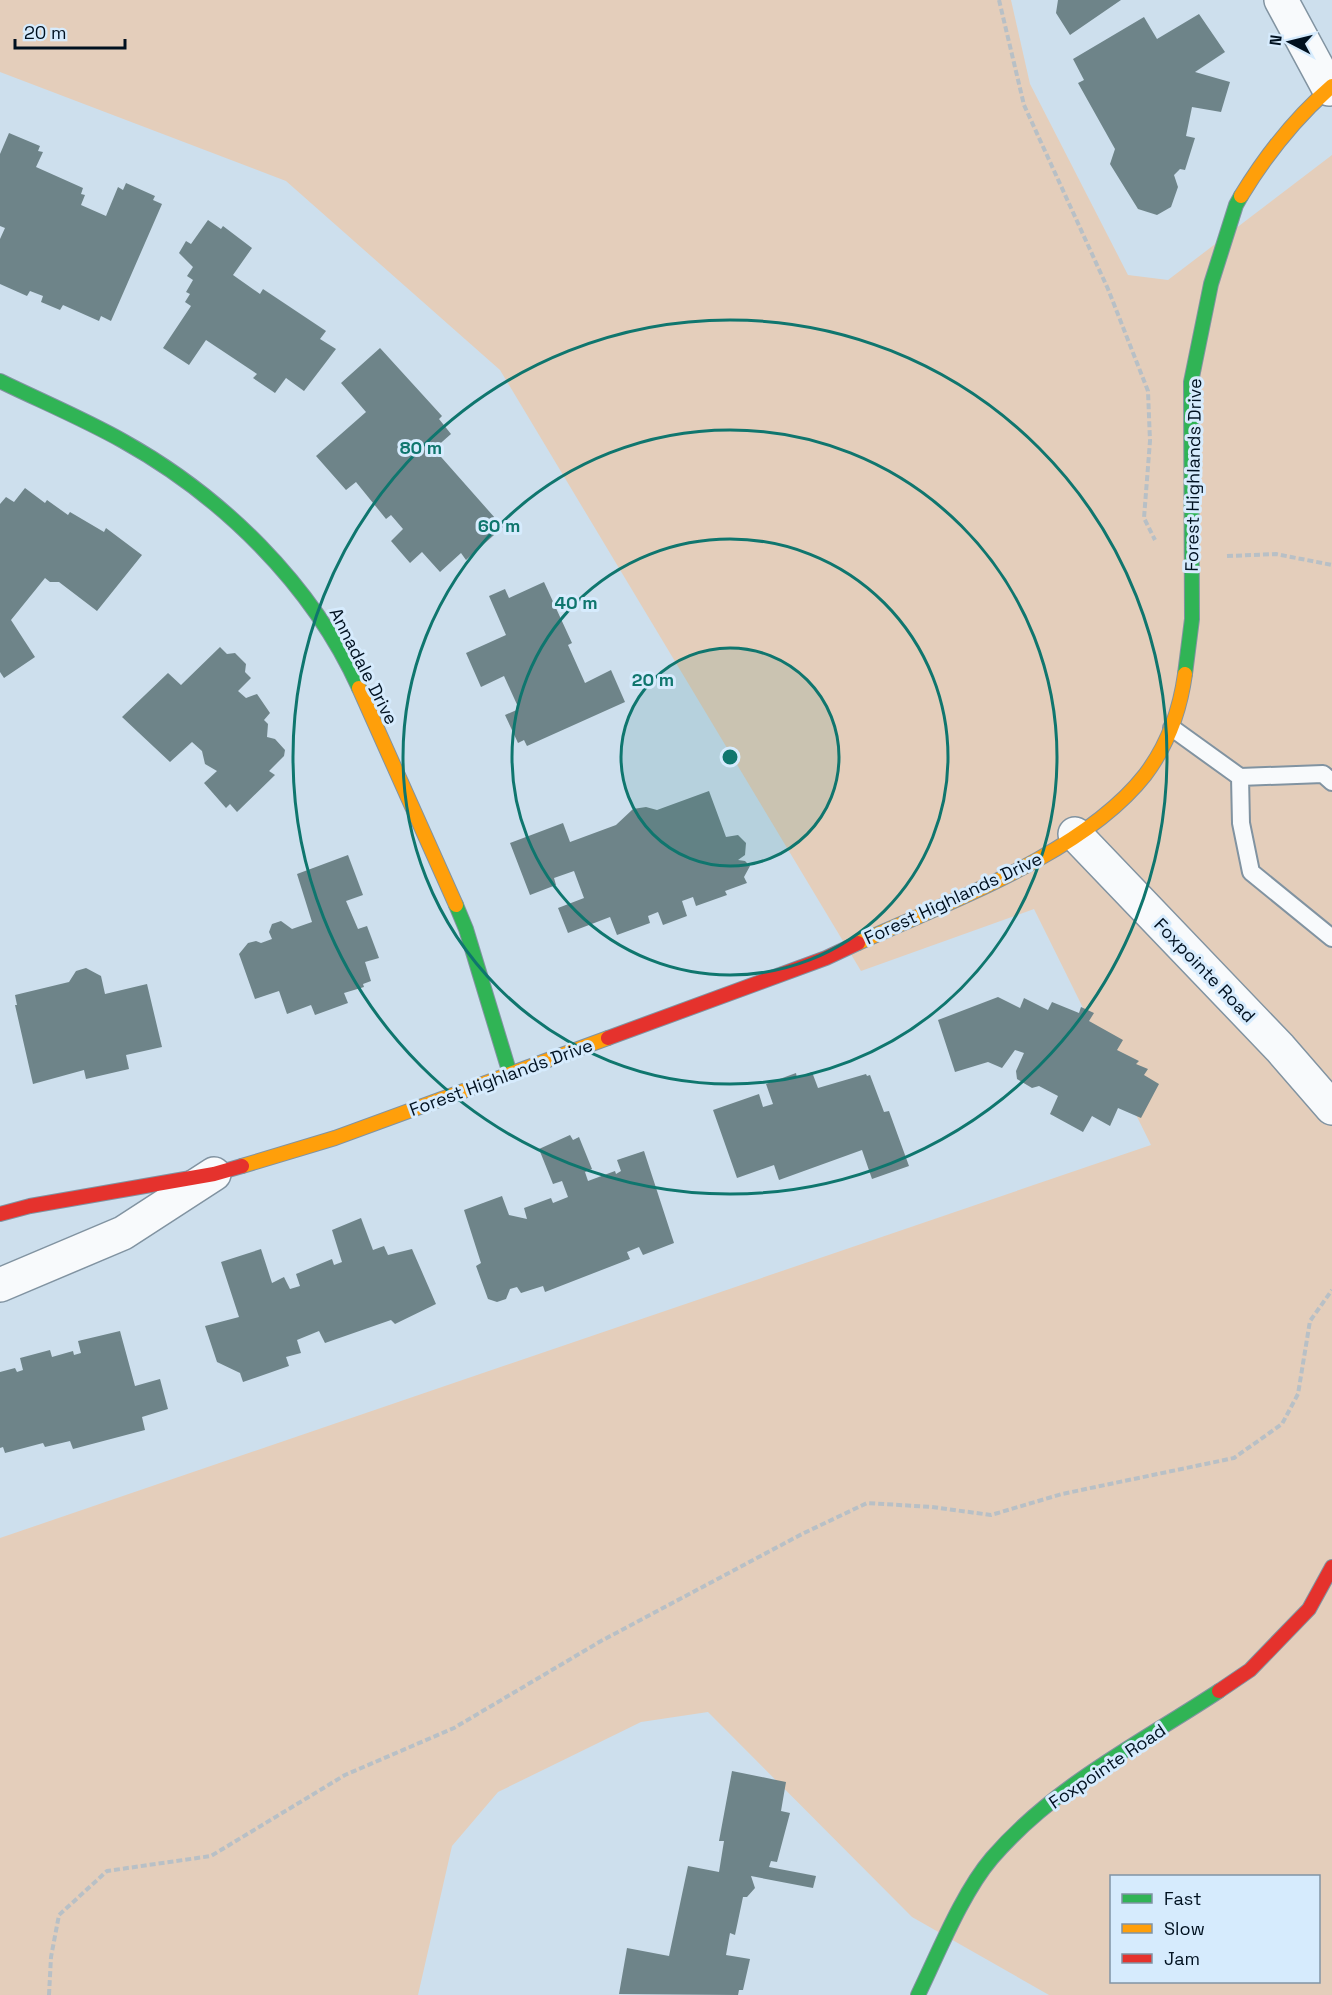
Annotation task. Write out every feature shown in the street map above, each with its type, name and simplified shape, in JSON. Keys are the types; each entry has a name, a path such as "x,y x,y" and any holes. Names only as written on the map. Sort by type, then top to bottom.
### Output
{"street":[{"path":"1281,0 1330,88"},
{"name":"Forest Highlands Drive","path":"0,1214 30,1206 214,1174 335,1138 826,958 1034,863 1108,813 1145,775 1172,728 1182,694 1192,620 1191,382 1211,284 1236,206 1260,165 1310,105 1330,88"},
{"name":"Annadale Drive","path":"0,381 124,441 194,488 248,532 314,608 354,677 466,928 510,1074"},
{"name":"Foxpointe Road","path":"1075,834 1280,1048 1332,1108"},
{"name":"Forest Highlands Drive","path":"0,1285 123,1233 214,1174"},
{"name":"Foxpointe Road","path":"918,1995 962,1906 990,1860 1029,1820 1084,1776 1159,1731 1250,1670 1309,1609 1332,1567"}],"lane":[{"path":"1172,728 1240,777 1323,774 1332,782"},
{"path":"1240,777 1241,823 1251,872 1332,938"}],"path":[{"path":"999,0 1024,105 1108,289 1148,391 1150,441 1144,518 1162,553 1192,556 1276,554 1332,565"},
{"path":"49,1995 51,1957 59,1915 107,1871 211,1856 345,1775 454,1728 601,1641 802,1534 867,1503 932,1507 991,1515 1062,1494 1234,1458 1282,1424 1298,1394 1310,1321 1332,1290"}],"shaded area":[{"path":"0,0 1011,0 1030,84 1128,275 1168,280 1332,155 1332,1995 1049,1995 912,1917 708,1712 641,1722 498,1792 452,1846 418,1995 0,1995 0,1538 1151,1145 1034,909 861,971 500,370 286,181 0,72"}],"building":[{"path":"1058,0 1121,0 1070,35 1056,13"},
{"path":"1199,14 1225,52 1195,72 1230,82 1221,112 1192,107 1186,136 1195,138 1185,170 1180,169 1174,175 1178,187 1171,207 1157,215 1138,209 1110,164 1115,149 1078,83 1084,80 1073,59 1144,17 1157,39"},
{"path":"9,133 40,146 38,151 43,152 36,167 83,188 81,194 85,195 81,205 106,216 118,187 123,190 126,183 155,196 153,200 162,204 111,321 101,316 99,321 63,305 60,310 41,302 43,296 30,291 27,296 0,284 0,239 5,228 0,226 0,154"},
{"path":"208,220 221,229 223,226 252,248 233,275 260,294 263,289 326,331 320,339 336,349 304,391 286,378 275,393 253,378 257,374 206,340 189,365 163,348 191,306 185,302 190,294 186,292 193,280 187,276 193,267 179,253 186,241 191,244"},
{"path":"380,348 442,416 439,419 451,434 434,449 503,527 466,560 461,553 440,572 422,552 410,563 391,541 403,529 391,515 386,519 356,482 346,490 316,456 366,412 341,383"},
{"path":"25,488 45,503 47,500 68,515 70,512 104,532 106,528 142,555 97,611 59,582 50,582 45,578 11,620 35,657 4,678 0,672 0,504 6,497 14,502"},
{"path":"544,582 572,643 568,645 585,683 611,670 625,702 527,746 524,740 518,743 505,715 519,709 504,676 481,687 466,653 506,635 489,596 505,589 509,598"},
{"path":"220,647 227,654 235,653 246,664 245,672 251,678 238,691 246,698 257,694 270,713 264,720 268,724 267,737 275,739 285,750 284,756 269,771 275,775 237,812 230,804 226,808 204,783 217,771 205,764 202,751 192,742 170,762 122,717 168,673 181,685"},
{"path":"709,791 726,837 738,835 746,843 745,855 738,860 745,861 750,866 744,877 747,883 725,891 727,895 696,906 693,897 682,901 687,916 663,925 658,912 648,916 650,923 617,935 610,917 568,933 558,908 584,898 574,871 554,878 556,885 530,895 510,843 563,823 570,842 616,825 633,809 646,807 657,810"},
{"path":"348,855 363,895 346,901 358,929 367,926 379,958 365,962 371,981 363,984 364,987 344,993 348,1003 315,1015 311,1005 287,1014 279,991 255,999 239,954 248,943 256,941 261,943 272,939 269,932 272,924 281,921 292,929 312,922 297,874"},
{"path":"86,968 101,976 105,994 147,984 162,1047 126,1055 129,1069 86,1079 84,1070 33,1084 15,1005 17,1005 15,995 69,982 76,971"},
{"path":"998,997 1020,1008 1024,998 1048,1010 1052,1002 1079,1013 1081,1007 1094,1013 1089,1021 1123,1040 1117,1050 1139,1061 1136,1064 1148,1069 1144,1075 1159,1084 1141,1118 1118,1108 1110,1126 1092,1116 1083,1132 1050,1114 1058,1096 1039,1086 1032,1088 1017,1079 1016,1071 1024,1053 1015,1050 1002,1068 988,1062 955,1072 938,1020"},
{"path":"812,1072 818,1088 866,1074 870,1075 884,1112 889,1111 909,1166 872,1179 862,1150 779,1180 774,1165 737,1178 713,1110 759,1094 763,1107 773,1104 766,1084 796,1073 797,1078"},
{"path":"570,1135 573,1140 579,1137 592,1169 585,1172 588,1181 615,1171 616,1174 621,1171 617,1160 644,1151 674,1243 643,1255 639,1247 627,1252 630,1259 545,1292 543,1286 521,1293 517,1287 510,1289 506,1299 497,1302 488,1299 476,1266 481,1263 464,1210 502,1196 509,1215 527,1219 524,1208 551,1198 553,1203 568,1197 562,1181 553,1184 539,1149"},
{"path":"361,1218 373,1250 384,1246 388,1255 412,1249 436,1304 395,1324 391,1320 325,1343 319,1331 297,1340 301,1353 286,1357 289,1366 243,1382 240,1373 217,1362 205,1326 239,1317 221,1262 261,1249 272,1283 284,1277 290,1289 300,1286 296,1274 332,1259 334,1265 342,1262 332,1230"},
{"path":"120,1331 135,1386 160,1379 168,1409 142,1417 145,1430 73,1449 70,1441 45,1447 43,1443 5,1453 3,1447 0,1448 0,1372 15,1368 17,1372 23,1370 20,1358 50,1350 52,1357 73,1351 74,1355 81,1353 78,1341"},
{"path":"732,1771 786,1782 781,1811 790,1813 777,1862 771,1861 769,1867 816,1876 813,1888 751,1876 755,1888 747,1897 743,1897 735,1935 730,1933 726,1955 750,1959 743,1990 739,1990 738,1995 619,1994 627,1948 669,1956 688,1866 719,1872 724,1841 719,1841"}],"traffic: fast":[{"path":"1185,674 1192,619 1191,382 1211,284 1236,205 1241,196"},
{"path":"0,381 123,441 160,463 229,516 290,579 316,613 359,688"},
{"path":"456,905 466,929 510,1074"},
{"path":"918,1995 951,1924 971,1888 992,1858 1016,1832 1070,1787 1219,1691"}],"traffic: slow":[{"path":"1241,196 1282,137 1332,86"},
{"path":"858,943 1012,873 1087,829 1119,803 1145,775 1160,752 1176,714 1185,674"},
{"path":"359,688 456,905"},
{"path":"242,1166 335,1138 608,1038"}],"traffic: jam":[{"path":"608,1038 826,958 858,943"},
{"path":"0,1214 30,1206 214,1174 242,1166"},
{"path":"1219,1691 1250,1670 1309,1609 1332,1567"}]}
